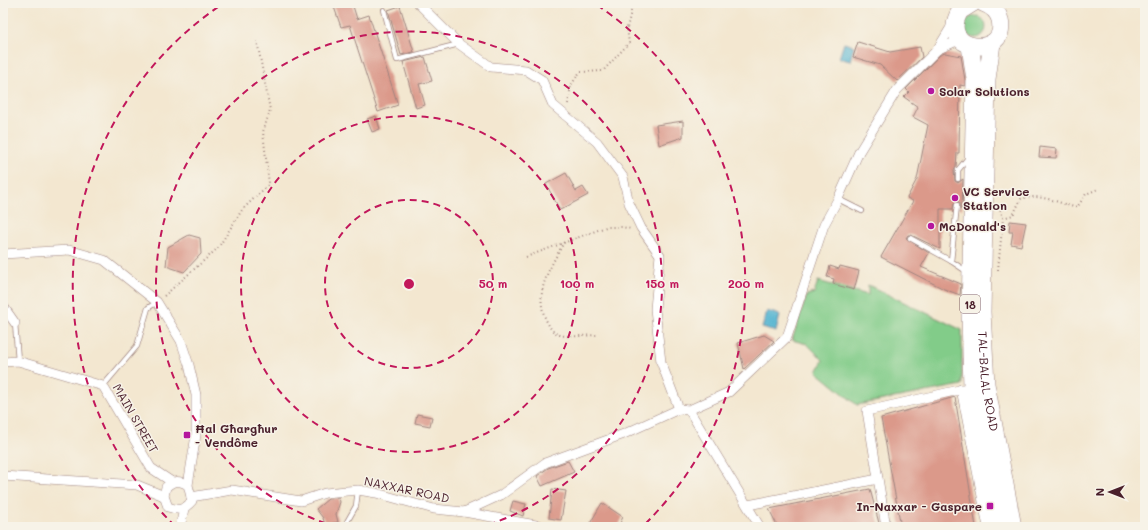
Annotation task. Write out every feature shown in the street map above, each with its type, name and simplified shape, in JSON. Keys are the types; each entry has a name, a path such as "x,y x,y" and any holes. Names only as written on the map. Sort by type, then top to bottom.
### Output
{"highway":[{"name":"TAL-BALAL ROAD","path":"998,527 987,460 966,388 971,274 975,79 965,43 956,26 977,6 999,17 1000,28 992,43 987,80 982,312 986,384 1013,527"},
{"path":"965,43 981,47 992,43"}],"street":[{"path":"418,3 459,44 491,68 526,70 542,80 553,105 597,142 623,177 629,203 641,228 660,255 655,309 661,362 679,408"},
{"path":"464,512 500,495 545,463 624,434 679,408 689,410 729,392 787,337 824,225 838,199 859,152 897,90 937,50 977,6"},
{"path":"937,50 965,43"},
{"path":"3,254 69,250 104,260 157,302 181,341 189,365 196,395 196,435 188,485 192,501 184,509 180,527"},
{"path":"3,306 16,323"},
{"name":"MAIN STREET","path":"3,362 18,361 103,386 151,468 172,482"},
{"path":"886,527 867,411 966,388 988,527"},
{"path":"689,410 760,527"},
{"path":"3,476 137,485 164,496"},
{"path":"748,505 878,479"},
{"path":"184,509 177,510 168,507 164,496 166,487 172,482 180,481 188,485"},
{"name":"NAXXAR ROAD","path":"192,497 232,490 301,501 324,493 358,490 376,493 434,510 464,512 547,527"}],"lane":[{"path":"384,10 397,60 459,44"},
{"path":"958,179 958,170 974,151"},
{"path":"838,199 862,211"},
{"path":"951,261 957,205"},
{"path":"910,238 971,274"},
{"path":"103,386 137,346 148,308 157,302"},
{"path":"16,323 18,361"},
{"path":"344,527 356,506 358,490"}],"path":[{"path":"567,116 571,85 580,72 604,71 630,44 627,28 633,3"},
{"path":"157,302 218,248 242,210 269,184 263,132 270,110 257,41"},
{"path":"1003,218 1013,215 1020,199 1029,196 1039,197 1074,207 1078,206 1086,194 1098,189"},
{"path":"526,257 606,227 622,227 634,230 641,228"},
{"path":"564,242 545,277 541,289 543,314 551,331 561,336 597,335"}],"green space":[{"path":"975,16 979,17 985,23 985,31 979,37 975,38 971,37 965,31 964,27 965,23 971,17"},
{"path":"818,281 868,295 868,285 962,330 962,385 857,405 817,372 823,360 807,344 792,340 807,295 814,293"}],"water":[{"path":"844,43 854,46 850,61 839,58"},
{"path":"767,311 780,315 776,332 762,328"}],"building":[{"path":"352,3 357,19 369,15 398,105 378,112 350,25 341,27 334,7"},
{"path":"400,6 414,52 401,55 388,10"},
{"path":"858,42 890,52 920,47 922,57 897,81 880,65 853,57"},
{"path":"945,53 961,56 965,80 965,86 960,85 959,153 957,153 956,166 954,170 955,181 958,183 963,179 962,209 960,209 960,203 957,201 954,203 953,209 940,209 940,249 911,235 908,235 906,238 929,253 921,267 961,284 960,295 944,289 881,257 913,201 907,198 917,179 928,125 913,117 918,107 904,97 909,92 906,89 940,55"},
{"path":"425,57 432,81 419,84 425,105 416,108 403,62"},
{"path":"376,116 380,129 372,132 367,119"},
{"path":"683,121 683,137 659,145 656,125"},
{"path":"1040,147 1057,149 1056,158 1039,157"},
{"path":"566,173 576,191 583,187 588,195 560,210 546,184"},
{"path":"1010,221 1026,223 1021,246 1011,244 1013,232 1009,232"},
{"path":"189,235 200,238 201,254 184,272 166,266 168,247"},
{"path":"830,266 839,269 840,266 859,271 854,290 833,284 834,279 827,277"},
{"path":"764,335 774,341 744,369 738,343"},
{"path":"955,397 976,527 901,527 881,418"},
{"path":"417,414 432,417 430,426 415,423"},
{"path":"568,461 574,472 542,486 537,476 548,468"},
{"path":"552,489 566,491 561,520 549,518"},
{"path":"870,489 880,527 778,527 769,509"},
{"path":"339,498 340,502 336,514 338,522 325,525 323,518 316,509 328,499"},
{"path":"513,501 526,504 523,516 510,511"},
{"path":"602,503 623,517 618,527 588,527"}],"place":[{"name":"Solar Solutions","path":"931,91"},
{"name":"VC Service Station","path":"955,198"},
{"name":"McDonald's","path":"931,226"},
{"name":"Ħal Għargħur - Vendôme","path":"187,435"},
{"name":"In-Naxxar - Gaspare","path":"990,506"}]}
